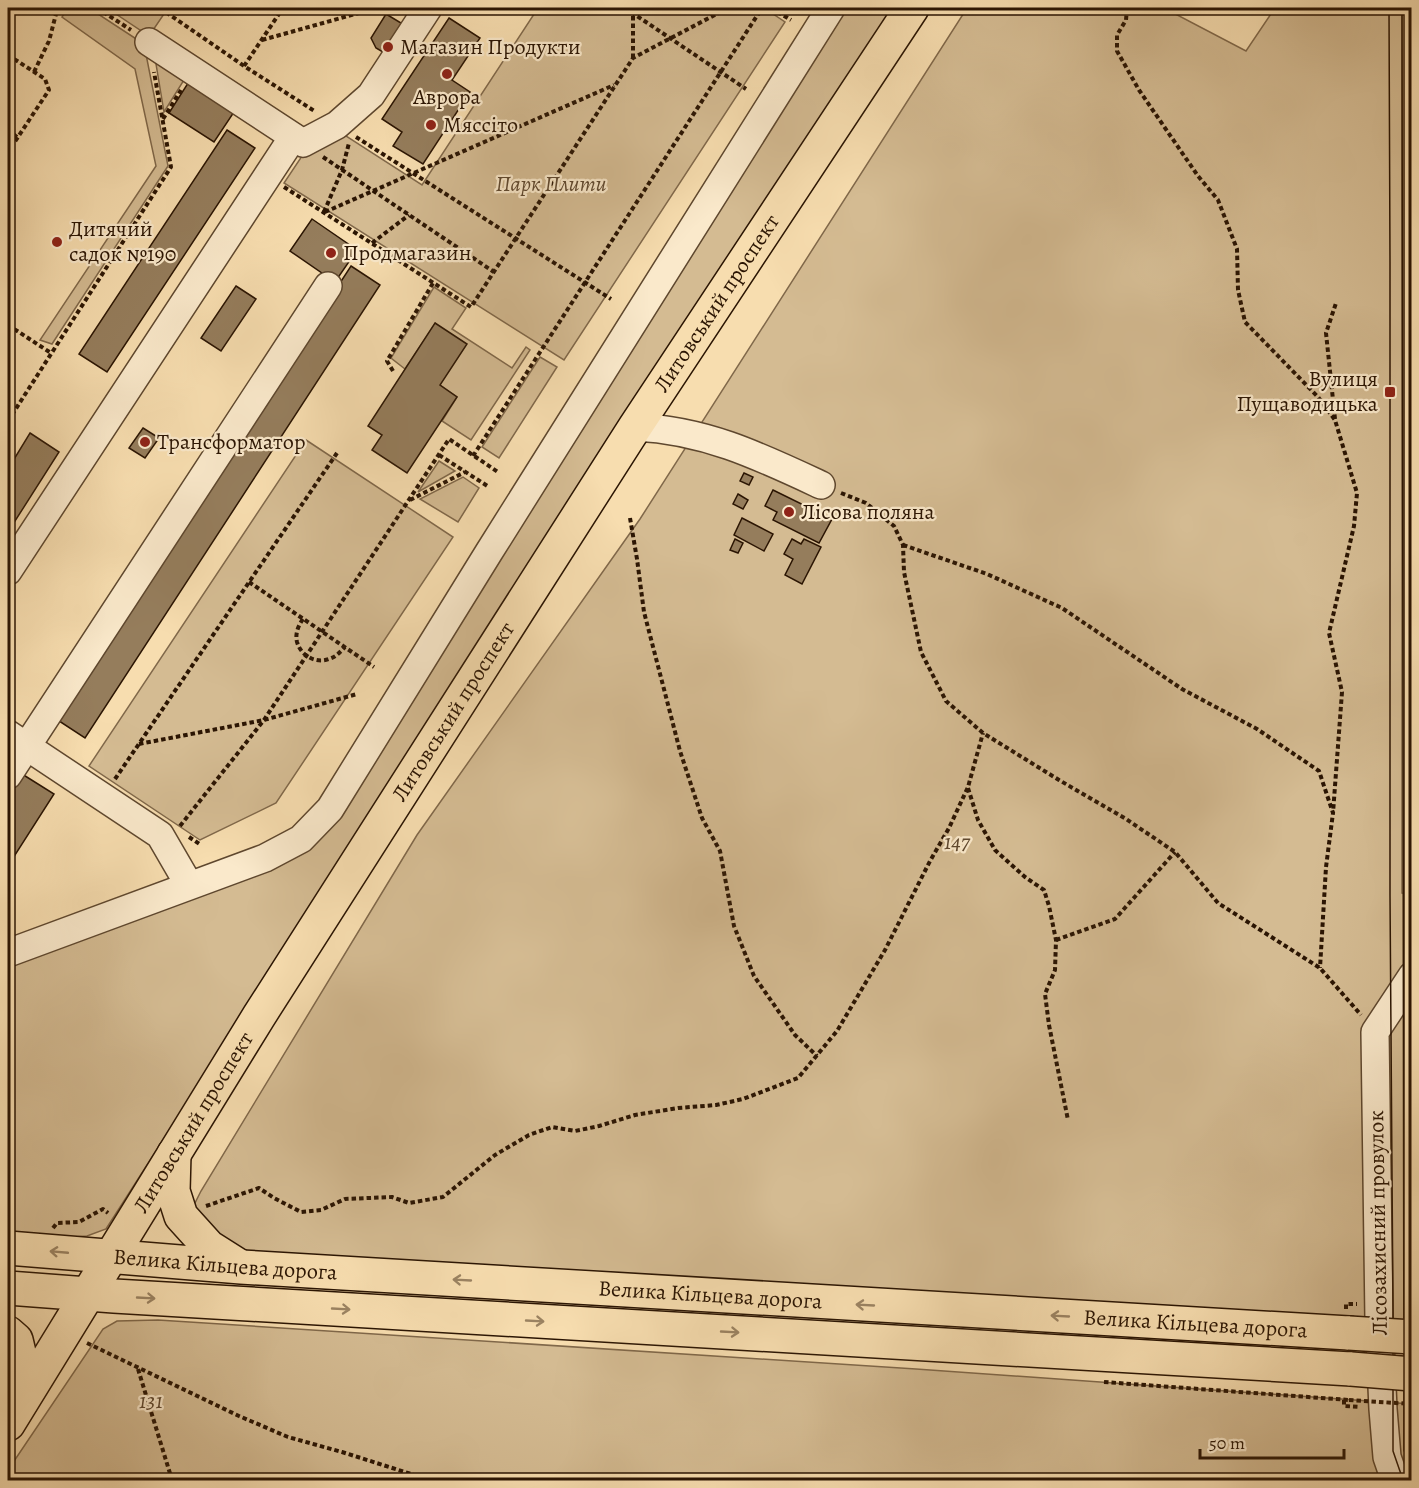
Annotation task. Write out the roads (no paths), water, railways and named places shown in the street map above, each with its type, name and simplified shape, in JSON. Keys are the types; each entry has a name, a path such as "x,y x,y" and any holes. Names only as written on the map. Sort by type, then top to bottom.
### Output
{"main road":[{"name":"Литовський проспект","path":"14,1413 259,1016 635,427 912,8"},
{"path":"174,1154 173,1191 181,1216 209,1247 241,1267"},
{"name":"Велика Кільцева дорога","path":"8,1248 241,1267 1347,1321 1412,1337"},
{"name":"Велика Кільцева дорога","path":"8,1288 1350,1384 1412,1374"},
{"path":"8,1333 16,1340 22,1365 14,1413"}],"street":[{"path":"8,571 267,176 298,140 337,125 371,95 428,8"},
{"path":"8,952 265,858 301,839 330,809 831,8"},
{"path":"149,42 298,140"},
{"path":"8,775 17,741 328,286"},
{"path":"635,427 677,431 715,440 771,461 821,485"},
{"path":"17,741 160,835 189,885"},
{"name":"Лісозахисний провулок","path":"1395,1480 1387,1457 1379,1320 1375,1032 1412,976"}],"tram line":[{"path":"1389,8 1393,1451 1403,1480"},
{"path":"1402,8 1404,1450 1412,1475"}],"place":[{"name":"Магазин Продукти","path":"388,47"},
{"name":"Аврора","path":"447,74"},
{"name":"Мяссіто","path":"431,125"},
{"name":"Дитячий садок №190","path":"57,242"},
{"name":"Продмагазин","path":"331,253"},
{"name":"Вулиця Пущаводицька","path":"1390,392"},
{"name":"Трансформатор","path":"145,442"},
{"name":"Лісова поляна","path":"789,512"}],"park label":[{"name":"Парк Плити","path":"551,184"},
{"name":"147","path":"957,842"},
{"name":"131","path":"151,1401"}]}
